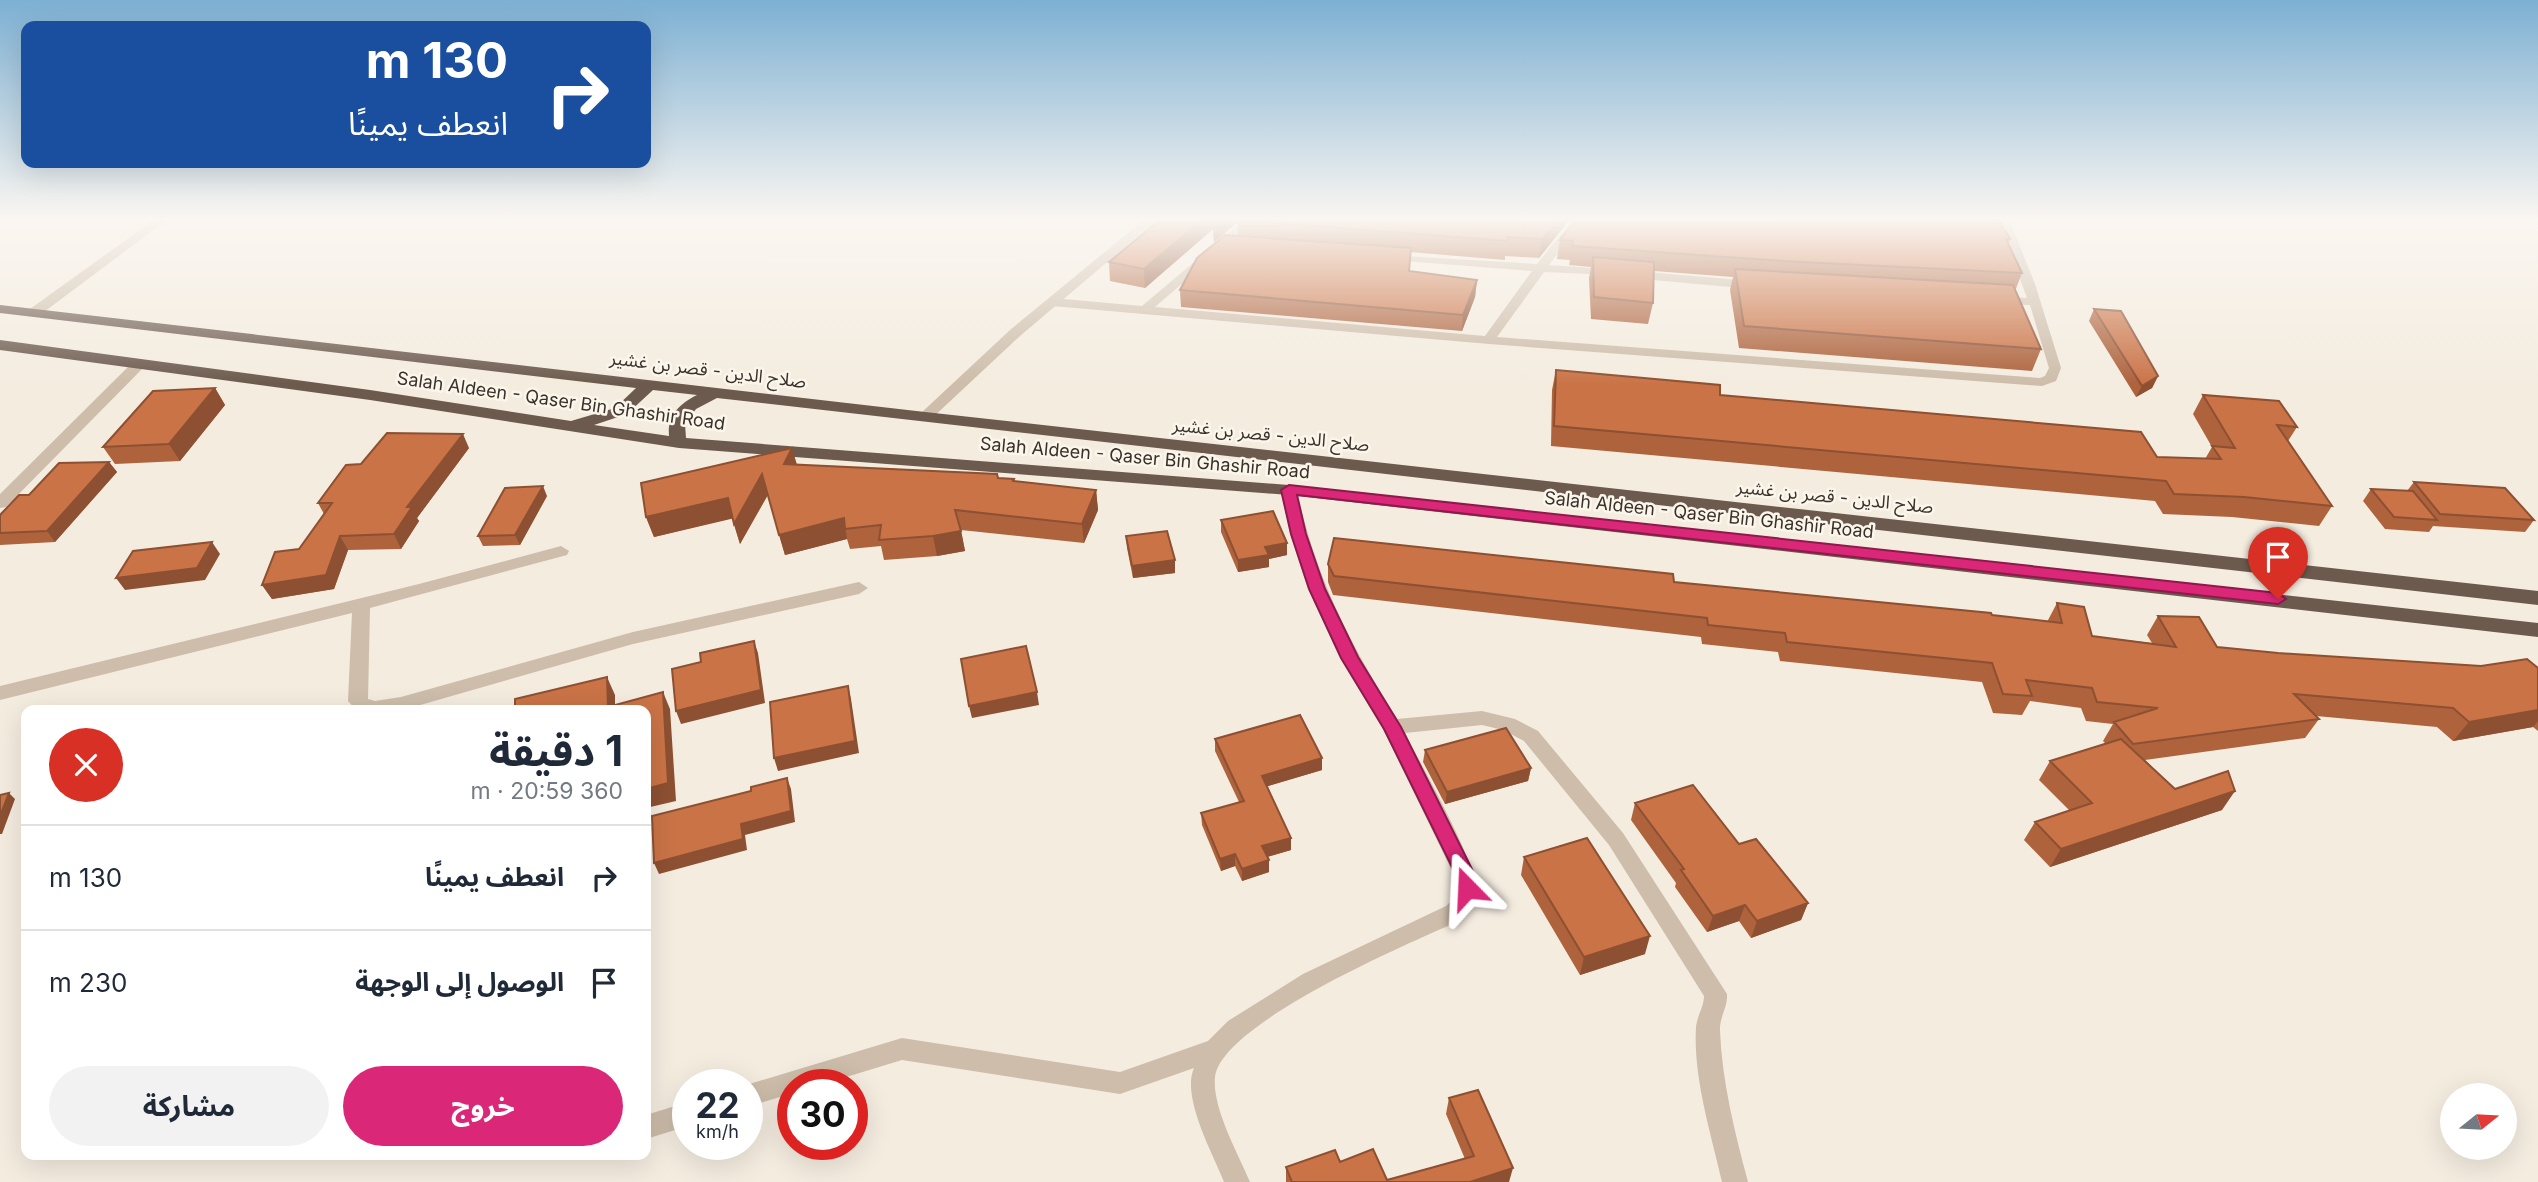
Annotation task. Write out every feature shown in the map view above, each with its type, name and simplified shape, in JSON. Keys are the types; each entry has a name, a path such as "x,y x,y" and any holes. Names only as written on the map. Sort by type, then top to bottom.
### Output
{"highway":[{"name":"صلاح الدين - قصر بن غشير","path":"0,309 925,417 2538,598"},
{"name":"Salah Aldeen - Qaser Bin Ghashir Road","path":"0,345 370,395 679,443 1289,490 2538,630"},
{"path":"568,427 621,411 650,384"},
{"path":"679,443 675,431 677,420 685,409 715,392"}],"street":[{"path":"35,312 87,274"},
{"path":"925,417 1086,274"},
{"path":"0,503 138,365"},
{"path":"763,1091 902,1049 1120,1083 1211,1051 1271,1002 1454,913 1467,900 1463,871 1392,727 1350,658 1317,589 1298,534 1289,490"},
{"path":"0,693 361,604 561,551"},
{"path":"394,705 633,638 859,588"},
{"path":"361,604 358,701 362,705"},
{"path":"1392,727 1482,718 1508,724 1531,736 1616,839 1715,994 1717,1002 1708,1019 1709,1039 1722,1127 1735,1182"},
{"path":"1211,1051 1203,1074 1206,1102 1237,1182"},
{"path":"651,1125 672,1119"}],"lane":[{"path":"1145,310 1191,274"},
{"path":"1489,340 1535,274"},
{"path":"1624,274 1764,286"},
{"path":"1052,302 1489,340 2042,382 2051,378 2055,368 2023,274"},
{"path":"1980,299 2034,302"}],"building":[{"path":"1188,274 1433,274 1477,280 1463,315 1180,290"},
{"path":"1593,274 1654,274 1653,303 1594,297"},
{"path":"1736,274 1825,274 2013,285 2041,349 1744,326"},
{"path":"2094,309 2121,311 2158,376 2142,386"},
{"path":"1556,370 1720,385 1720,395 2141,432 2157,457 2221,459 2212,446 2235,448 2203,395 2279,401 2297,427 2277,425 2332,506 2244,497 2174,494 2166,481 1554,426"},
{"path":"215,388 169,444 103,447 153,391"},
{"path":"387,433 463,434 407,507 412,507 394,534 340,536 326,575 262,585 275,552 299,549 332,503 318,503 346,465 361,464"},
{"path":"792,448 784,464 997,474 998,478 1014,479 1013,481 1096,490 1082,524 955,510 961,531 879,540 881,525 845,529 844,518 779,535 762,474 734,524 728,498 646,517 641,483"},
{"path":"109,462 47,531 0,533 0,515 19,495 29,495 59,463"},
{"path":"2414,482 2505,488 2534,520 2440,514"},
{"path":"543,486 515,535 478,536 505,488"},
{"path":"2371,489 2413,491 2437,520 2394,517"},
{"path":"1273,511 1287,543 1265,547 1269,555 1238,560 1221,520"},
{"path":"1167,531 1175,560 1132,566 1126,536"},
{"path":"1334,538 1673,574 1674,582 1991,613 2062,623 2057,603 2084,607 2092,636 2176,647 2158,616 2199,617 2217,647 2481,666 2527,659 2538,668 2538,710 2469,722 2453,708 2294,694 2319,719 2133,744 2114,722 2158,708 2097,702 2092,688 2026,680 2032,696 2003,694 1992,663 1787,642 1785,633 1708,625 1707,618 1334,576 1328,564"},
{"path":"212,542 197,568 116,578 133,551"},
{"path":"754,641 761,690 676,711 672,669 701,662 700,653"},
{"path":"1026,646 1037,692 969,706 961,659"},
{"path":"607,677 608,705 515,705 515,699"},
{"path":"848,686 855,741 774,758 770,702"},
{"path":"663,692 668,783 651,788 651,705 615,705"},
{"path":"1300,715 1322,758 1262,776 1291,838 1262,846 1269,860 1242,869 1235,854 1220,859 1201,813 1244,801 1215,739"},
{"path":"1506,728 1531,768 1447,792 1425,750"},
{"path":"2121,739 2175,789 2228,771 2235,791 2061,849 2035,822 2092,803 2050,761"},
{"path":"787,778 791,811 741,824 743,839 654,863 652,816 751,791 751,787"},
{"path":"1693,785 1739,844 1756,839 1808,903 1757,921 1745,905 1713,916 1681,870 1684,869 1635,803"},
{"path":"9,793 0,816 0,795"},
{"path":"1587,838 1650,936 1584,957 1524,857"},
{"path":"1478,1090 1513,1168 1470,1182 1292,1182 1286,1167 1335,1150 1340,1162 1373,1149 1387,1180 1474,1156 1449,1098"}],"route":[{"path":"1467,888 1463,871 1392,727 1350,658 1317,589 1298,534 1289,490 2278,599"}]}
